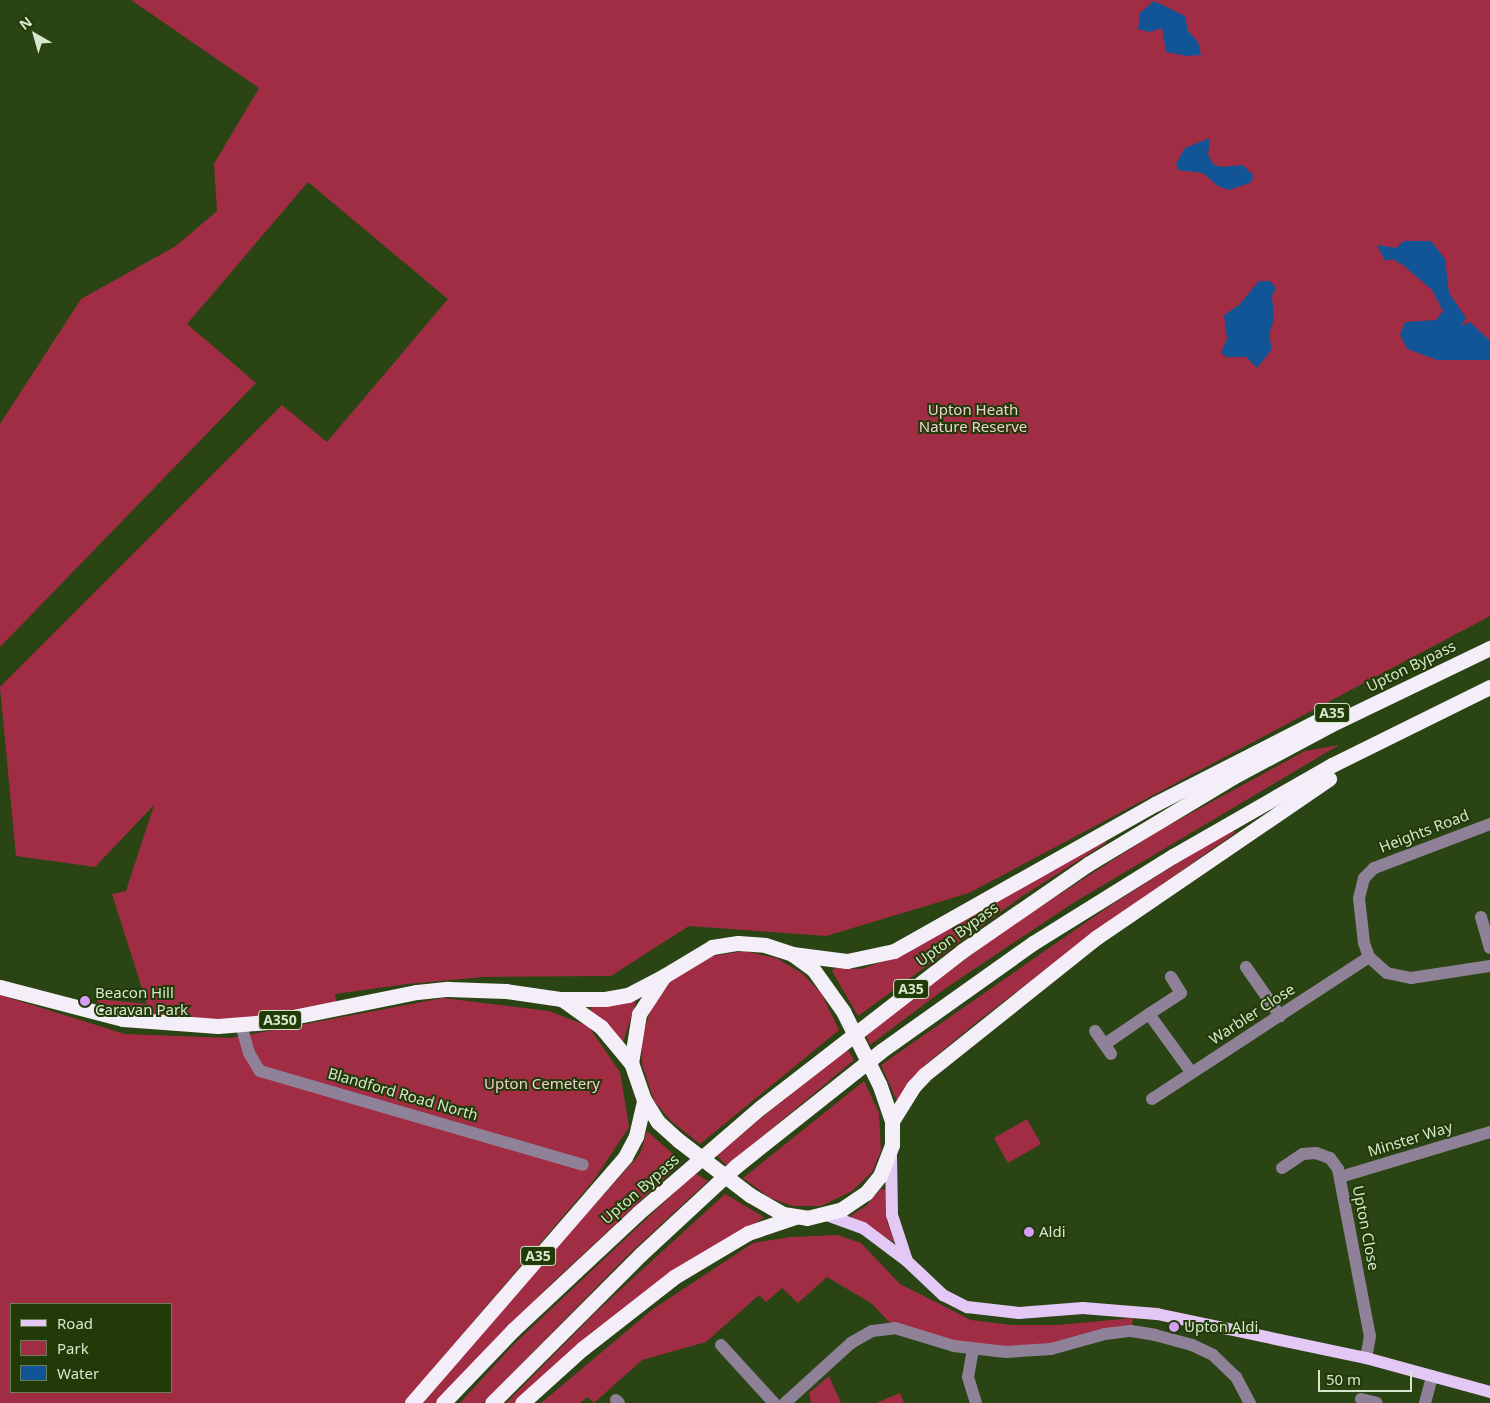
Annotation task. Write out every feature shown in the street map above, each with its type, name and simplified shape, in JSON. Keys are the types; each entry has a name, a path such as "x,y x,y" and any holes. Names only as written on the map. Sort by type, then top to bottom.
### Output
{"highway":[{"name":"Upton Bypass","path":"443,1403 519,1323 638,1213 762,1106 962,951 1088,864 1186,805 1330,725 1490,648"},
{"name":"A35","path":"792,954 846,961 894,951 1277,739 1353,703 1446,668"},
{"name":"A35","path":"492,1403 703,1196 846,1077 1019,953 1090,906 1239,816 1429,714 1490,687"},
{"name":"A35","path":"892,1121 913,1086 924,1075 1097,937 1308,791 1357,763 1429,714"},
{"path":"522,1403 608,1328 687,1269 748,1233 796,1217 827,1215 866,1194 880,1176 891,1154 892,1121 879,1084 842,1011 821,976 792,954 759,944 726,944 697,954 664,976 639,1014 631,1063 644,1100 658,1122 678,1140 750,1195 772,1210 796,1217"},
{"name":"A350","path":"0,987 123,1019 185,1026 241,1025 417,992 506,991 561,999 628,995 664,976"},
{"name":"A350","path":"561,999 601,1027 631,1063"},
{"name":"A35","path":"412,1403 474,1328 622,1162 636,1136 644,1100"}],"main road":[{"path":"891,1154 892,1215 907,1261"},
{"path":"827,1215 863,1228 907,1261 943,1295 980,1310 1018,1313 1084,1308 1123,1309 1366,1358 1490,1392"}],"street":[{"name":"Heights Road","path":"1369,957 1361,929 1359,898 1364,878 1380,864 1490,824"},
{"path":"1482,918 1490,948"},
{"path":"1369,957 1388,973 1405,978 1490,966"},
{"name":"Warbler Close","path":"1152,1099 1369,957"},
{"path":"1246,967 1280,1016"},
{"path":"1095,1031 1108,1049 1149,1014 1181,993 1171,977"},
{"path":"1149,1014 1191,1072"},
{"name":"Blandford Road North","path":"241,1025 249,1053 260,1071 583,1165"},
{"name":"Minster Way","path":"1340,1177 1490,1132"},
{"name":"Upton Close","path":"1282,1168 1303,1154 1316,1153 1330,1158 1340,1177 1370,1336 1366,1358"},
{"path":"785,1403 851,1343 872,1331 895,1328 972,1349 1006,1352 1050,1348 1105,1334 1131,1331 1155,1335 1192,1344 1219,1359 1236,1377 1250,1403"},
{"path":"721,1345 774,1403"},
{"path":"972,1349 968,1377 976,1403"},
{"path":"1425,1403 1432,1376"},
{"path":"1361,1399 1374,1399 1377,1403"}],"green space":[{"name":"Upton Heath Nature Reserve","path":"131,0 1490,0 1490,616 969,893 826,936 689,926 611,976 484,977 407,984 335,994 337,1004 244,1020 126,1015 97,1002 99,999 147,1004 112,894 126,891 154,805 95,867 16,856 0,687 282,405 327,442 448,299 308,182 187,324 256,383 0,647 0,424 81,299 176,246 217,211 214,164 259,88"},
{"path":"1339,745 1073,903 946,988 870,1045 865,1033 1009,927 1091,874 1160,830 1305,751"},
{"path":"1233,828 1235,833 1093,933 977,1022 925,1065 897,1101 881,1065 1108,907"},
{"path":"1105,840 1106,843 1021,897 858,1016 832,971 835,968 861,969 893,958"},
{"path":"744,951 776,958 802,973 821,993 839,1030 700,1144 671,1121 654,1101 642,1064 642,1037 652,1006 674,977 707,957"},
{"name":"Upton Cemetery","path":"0,995 125,1034 231,1038 443,998 549,1011 588,1026 620,1072 629,1127 594,1180 404,1403 0,1403"},
{"path":"634,999 636,1002 623,1042 591,1011 592,1006"},
{"path":"847,1048 854,1060 727,1166 716,1155"},
{"path":"864,1081 879,1113 881,1151 872,1172 852,1191 821,1206 793,1206 770,1198 743,1178"},
{"path":"1027,1119 1041,1144 1008,1163 994,1138"},
{"path":"647,1131 682,1162 550,1285 435,1403 423,1403 505,1304 640,1154"},
{"path":"695,1173 708,1181 627,1256 483,1403 460,1403 512,1346"},
{"path":"881,1189 886,1190 887,1221 895,1243 850,1216 866,1206"},
{"path":"725,1194 764,1217 516,1403 506,1403 596,1312"},
{"path":"837,1235 861,1243 900,1284 971,1320 1011,1325 1058,1325 1133,1318 1131,1331 1006,1352 895,1328 871,1303 827,1277 798,1303 782,1288 766,1302 759,1295 706,1342 642,1360 594,1403 587,1397 580,1403 541,1403 653,1309 753,1243 791,1237"},
{"path":"829,1376 841,1403 811,1403 809,1393"},
{"path":"900,1393 904,1403 876,1403"}],"water":[{"path":"1154,1 1185,16 1188,31 1198,42 1201,55 1187,56 1166,52 1162,28 1150,32 1138,29 1140,13"},
{"path":"1210,138 1208,155 1213,164 1221,167 1243,165 1253,175 1252,182 1229,190 1218,186 1203,173 1178,170 1176,164 1185,148"},
{"path":"1404,241 1431,241 1445,259 1449,293 1466,318 1461,326 1470,322 1490,341 1490,360 1437,360 1407,349 1400,335 1405,322 1436,320 1443,311 1432,290 1403,265 1392,259 1385,261 1377,245 1396,248"},
{"path":"1259,281 1270,281 1276,288 1272,296 1274,319 1269,335 1272,349 1257,368 1246,357 1227,357 1222,354 1222,350 1227,339 1224,315 1239,305"}],"place":[{"name":"Beacon Hill Caravan Park","path":"85,1001"},
{"name":"Aldi","path":"1029,1232"},
{"name":"Upton Aldi","path":"1174,1327"}]}
